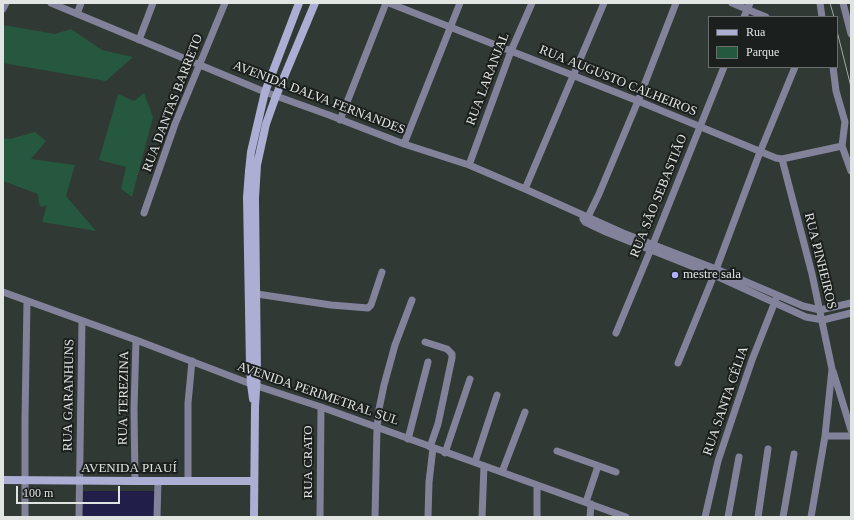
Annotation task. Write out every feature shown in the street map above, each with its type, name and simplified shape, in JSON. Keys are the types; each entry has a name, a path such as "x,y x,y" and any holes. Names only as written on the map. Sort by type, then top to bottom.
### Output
{"main road":[{"path":"254,517 255,407 252,293 247,197 249,171 251,152 265,92 299,3"},
{"path":"252,293 257,165 266,124 276,96 315,3"},
{"name":"AVENIDA PIAUÍ","path":"3,480 254,481"}],"street":[{"path":"3,9 6,3"},
{"name":"AVENIDA DALVA FERNANDES","path":"51,3 265,92 404,144 469,165 525,189 579,215 586,220 803,306 820,310 851,303"},
{"path":"77,14 81,3"},
{"path":"139,40 153,3"},
{"name":"RUA DANTAS BARRETO","path":"144,213 175,124 225,3"},
{"path":"340,120 386,3"},
{"name":"RUA AUGUSTO CALHEIROS","path":"389,3 638,101 760,152 782,159 842,146"},
{"path":"404,144 460,3"},
{"name":"RUA LARANJAL","path":"469,165 511,51 532,3"},
{"path":"525,189 604,3"},
{"path":"586,220 599,194 638,101 676,3"},
{"path":"732,3 749,6 764,16"},
{"path":"820,3 822,16"},
{"path":"843,3 851,34"},
{"path":"744,16 749,6"},
{"name":"RUA SÃO SEBASTIÃO","path":"616,333 724,68"},
{"path":"678,363 715,272 760,152 795,68"},
{"path":"833,68 836,91 845,122 842,146 851,171"},
{"name":"RUA PINHEIROS","path":"782,159 820,310 832,369 851,430"},
{"path":"252,293 368,308 371,305 382,272"},
{"name":"AVENIDA DALVA FERNANDES","path":"715,272 774,303 806,317 822,320 851,314"},
{"name":"AVENIDA PERIMETRAL SUL","path":"3,292 254,385 321,407 445,453 475,462 626,517"},
{"name":"RUA SANTA CÉLIA","path":"705,517 718,461 750,366 778,295"},
{"path":"375,517 377,428 384,385 401,328 412,300"},
{"path":"25,517 27,301"},
{"name":"RUA GARANHUNS","path":"79,517 82,321"},
{"name":"RUA TEREZINA","path":"135,481 134,401 136,340"},
{"path":"425,342 447,349 452,354 432,448 428,517"},
{"path":"188,481 188,403 192,361"},
{"path":"408,439 428,362"},
{"name":"RUA PINHEIROS","path":"811,517 825,436 832,369"},
{"path":"445,453 470,379"},
{"path":"475,462 497,395"},
{"name":"RUA CRATO","path":"320,517 321,407"},
{"path":"502,472 525,412"},
{"path":"825,436 851,436"},
{"path":"758,517 768,449"},
{"path":"557,451 616,472"},
{"path":"783,517 794,454"},
{"path":"728,517 739,456"},
{"path":"482,517 484,466"},
{"path":"590,517 588,503 598,466"},
{"path":"157,517 158,481"},
{"path":"537,485 537,517"}],"green space":[{"path":"3,25 55,34 71,29 102,50 133,57 106,81 3,63"},
{"path":"144,93 153,117 132,197 121,189 126,167 99,160 118,94 134,101"},
{"path":"35,132 46,141 31,159 75,165 66,196 96,231 42,222 47,205 41,207 39,204 38,194 3,181 3,138 10,139"}],"shaded area":[{"path":"83,491 155,491 154,517 82,517"}],"tram line":[{"path":"830,3 834,16"},
{"path":"838,35 851,87"}],"place":[{"name":"mestre sala","path":"675,275"}]}
